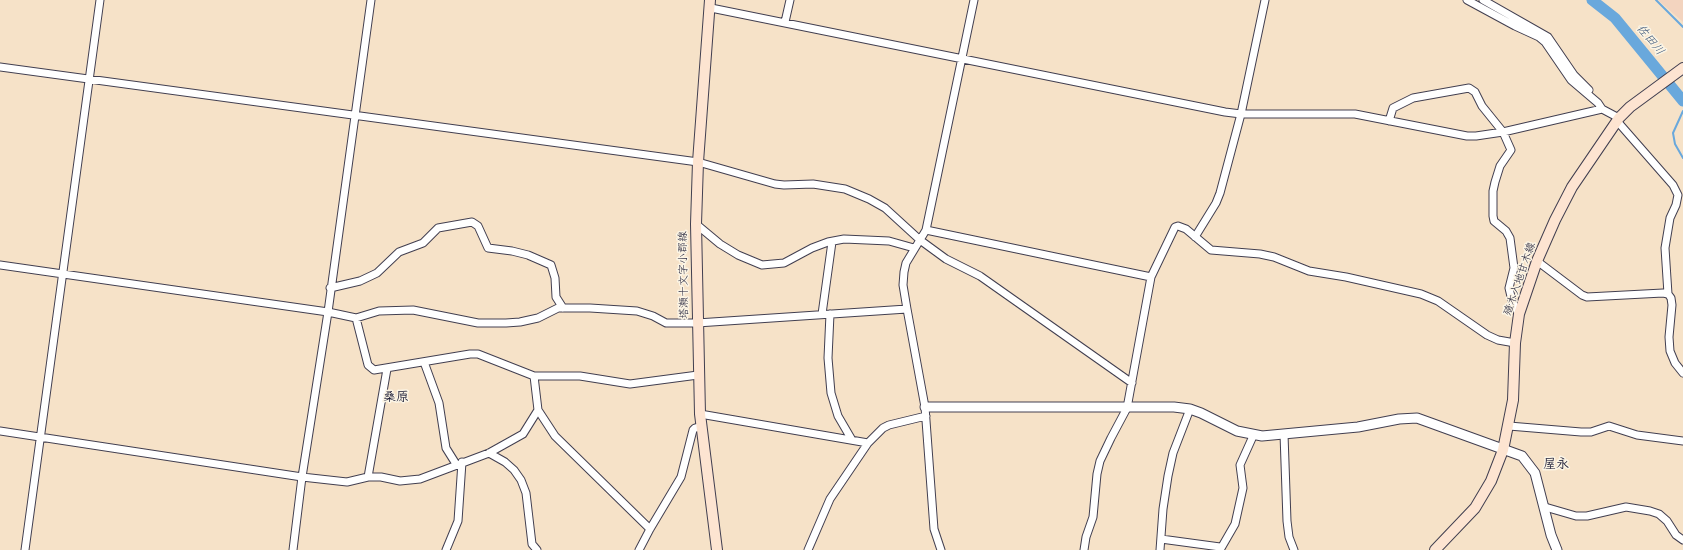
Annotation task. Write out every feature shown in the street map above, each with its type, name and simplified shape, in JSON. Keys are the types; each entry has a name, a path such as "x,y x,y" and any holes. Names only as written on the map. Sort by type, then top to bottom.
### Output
{"main road":[{"name":"塔瀬十文字小郡線","path":"711,4 698,162 696,224 697,322 700,414 717,550"},
{"name":"殖木入地甘木線","path":"1436,550 1475,508 1490,481 1503,450 1513,400 1515,343 1519,314 1537,261 1555,220 1572,187 1618,120 1637,101 1683,68"}],"street":[{"path":"24,550 100,0"},
{"path":"293,550 302,477 328,312 330,288 371,0"},
{"path":"785,22 790,0"},
{"path":"941,550 934,529 926,411 903,285 906,263 926,230 963,59 974,0"},
{"path":"1195,237 1216,203 1220,193 1241,114 1265,0"},
{"path":"1466,0 1539,37 1545,42 1571,80 1618,120 1673,186 1678,195 1676,205 1670,218 1665,248 1668,294 1671,298 1672,305 1669,337 1670,351 1675,364 1683,373"},
{"path":"1484,0 1548,37 1574,75 1585,86 1600,106"},
{"path":"711,4 785,22 963,59 1241,114 1342,113 1467,136 1503,132 1600,106"},
{"path":"0,67 698,162 775,184 813,184 845,189 869,199 885,208 920,240 946,259 980,276 1132,383"},
{"path":"1389,121 1394,108 1413,98 1469,88 1475,92 1482,106 1503,132 1511,150 1500,166 1495,182 1493,191 1493,216 1494,221 1506,231 1510,238 1514,268 1510,288 1512,301 1519,314"},
{"path":"330,288 360,281 377,273 399,252 423,243 438,228 472,222 478,226 488,248 512,250 552,265 555,278 556,297 563,308"},
{"path":"696,224 720,244 738,255 762,265 784,263 812,248 844,239 889,241 914,248"},
{"path":"1084,550 1086,537 1093,517 1097,474 1100,461 1110,438 1127,408 1151,277 1175,228 1182,227 1211,250 1260,254 1274,257 1309,271 1346,276 1421,294 1438,301 1488,335 1498,340 1515,343"},
{"path":"926,230 1151,277"},
{"path":"822,314 832,242"},
{"path":"1537,261 1582,295 1587,297 1668,294"},
{"path":"0,265 328,312 356,318 378,311 413,310 478,323 506,323 538,318 551,311 563,308 623,309 646,313 666,323 907,309"},
{"path":"830,314 828,358 831,393 838,416 852,440"},
{"path":"356,318 368,365 374,370 478,354 534,376 580,376 630,384 698,376"},
{"path":"424,362 439,402 446,448 459,463 458,521 446,550"},
{"path":"368,477 387,369"},
{"path":"534,376 538,410 555,436 650,528"},
{"path":"808,550 830,499 868,443 883,428 890,425 926,411 1174,407 1190,409 1201,413 1236,431 1262,436 1417,418 1522,456 1535,473 1551,535 1557,550"},
{"path":"1160,550 1163,509 1168,476 1173,453 1190,409"},
{"path":"0,431 302,477 347,482 368,477 381,477 400,481 413,480 489,453 523,434 538,410"},
{"path":"700,414 868,443"},
{"path":"639,550 650,528 681,477 693,430 702,426"},
{"path":"1509,426 1591,432 1609,426 1637,435 1683,441"},
{"path":"1161,539 1220,549 1235,524 1243,488 1240,465 1254,434"},
{"path":"1284,434 1287,521 1289,538 1294,550"},
{"path":"489,453 506,462 521,480 526,493 532,544 537,550"},
{"path":"1545,507 1576,516 1587,516 1626,507 1650,511 1659,514 1667,521 1676,535 1683,540"}],"shaded area":[{"path":"1658,0 1683,0 1683,22"}],"waterway":[{"name":"佐田川","path":"1592,0 1615,18 1683,101"},
{"path":"1656,0 1683,27"},
{"path":"1683,111 1673,133 1675,144 1683,158"}],"district":[{"name":"桑原","path":"396,398"},
{"name":"屋永","path":"1556,465"}]}
